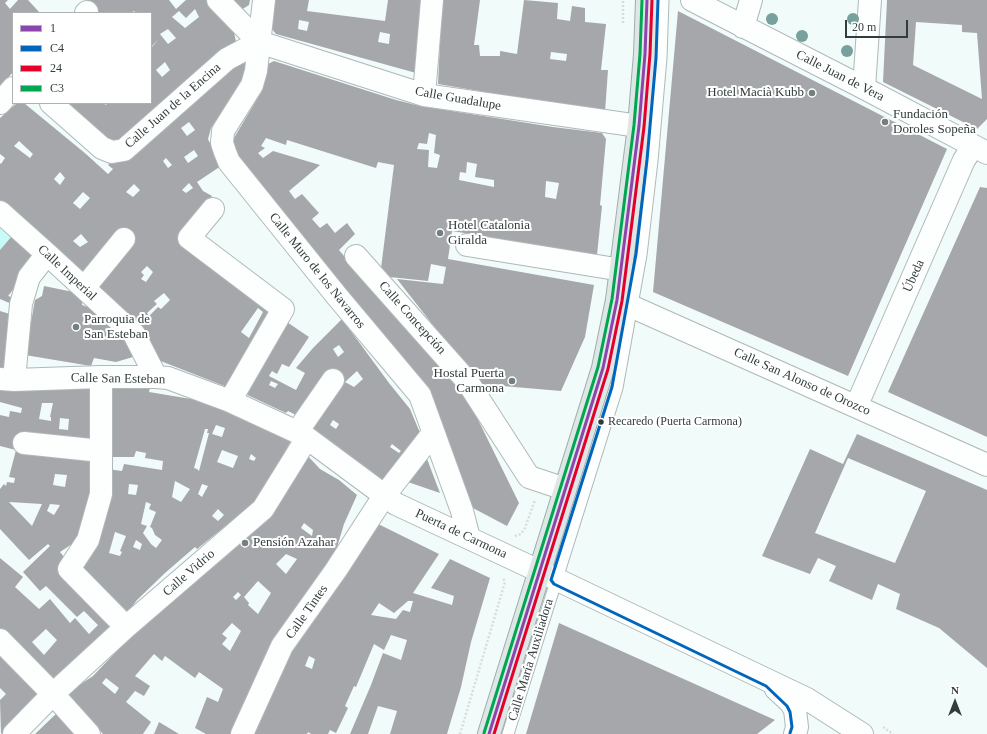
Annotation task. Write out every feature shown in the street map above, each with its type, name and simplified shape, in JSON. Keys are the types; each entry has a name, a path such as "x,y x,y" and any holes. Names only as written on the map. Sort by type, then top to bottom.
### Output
{"main road":[{"path":"489,734 547,575 565,489 602,368 625,304 622,270 639,126 645,54 647,0"}],"street":[{"path":"218,0 259,42"},
{"name":"Calle Muro de los Navarros","path":"264,0 256,71 252,85 224,131 222,142 225,152 229,162 420,396 462,511 469,538"},
{"path":"424,95 432,0"},
{"name":"Calle Juan de Vera","path":"692,0 981,150"},
{"path":"744,27 751,0"},
{"path":"864,88 870,0"},
{"name":"Calle Guadalupe","path":"259,42 424,95 639,126"},
{"name":"Calle Juan de la Encina","path":"52,104 102,148 112,152 124,150 226,59 259,42"},
{"path":"0,103 12,89"},
{"name":"Úbeda","path":"856,406 964,160 970,151 981,150"},
{"path":"214,209 189,238 283,309 230,401"},
{"name":"Calle Imperial","path":"0,212 134,334 156,377"},
{"path":"84,288 124,239"},
{"path":"467,245 622,270"},
{"path":"7,380 20,304 28,277 47,254"},
{"name":"Calle Concepción","path":"356,256 467,381 529,477 565,489"},
{"name":"Calle San Alonso de Orozco","path":"625,304 987,465"},
{"path":"101,377 100,494 88,540 69,569 126,627"},
{"name":"Calle San Esteban","path":"7,380 101,377 168,378 230,401 302,435 384,496"},
{"path":"302,435 333,380"},
{"name":"Calle Tintes","path":"242,734 282,646 336,570 384,496 433,433"},
{"name":"Calle Vidrio","path":"14,734 54,694 126,627 263,509 302,435"},
{"path":"24,443 101,451"},
{"name":"Puerta de Carmona","path":"384,496 396,504 820,706 862,734"},
{"path":"0,640 54,694 89,734"},
{"path":"769,682 795,710 797,727 795,734"}],"lane":[{"name":"Calle María Auxiliadora","path":"508,734 547,575 617,388 625,304 641,255 652,161 661,58 663,0"}],"path":[{"path":"508,538 521,534 525,528 536,498"},
{"path":"460,734 505,582 502,576"}],"shaded area":[{"path":"0,217 17,230 0,250"}],"building":[{"path":"0,0 8,0 5,3 10,9 18,0 28,0 39,12 12,12 12,73 0,87"},
{"path":"87,0 169,0 176,9 186,0 214,0 233,28 236,42 124,141 113,142 95,133 63,104 152,104 152,47 159,39 152,46 152,12 99,12","holes":["195,9 199,17 185,28 172,17 179,11 186,18","168,29 176,38 168,44 160,34","165,62 170,70 162,77 156,70"]},
{"path":"231,0 250,0 249,5 241,10"},
{"path":"275,0 309,0 307,11 385,21 388,0 423,0 416,73 276,34 271,28","holes":["299,20 309,22 307,31 298,29","380,32 390,34 389,44 378,42"]},
{"path":"442,0 480,0 474,45 479,45 480,56 500,56 500,51 517,54 524,0 558,3 557,19 570,21 572,6 585,8 585,22 606,24 601,70 608,70 605,112 479,100 479,91 438,84","holes":["551,52 567,54 566,61 550,59"]},
{"path":"887,0 987,0 987,119 977,129 883,82","holes":["916,22 962,25 962,32 977,33 982,99 913,65"]},
{"path":"678,11 947,149 848,376 653,292"},
{"path":"244,56 247,80 211,128 208,139 221,166 197,182 203,191 212,196 194,226 278,313 232,389 158,360 83,282 0,205 0,163 1,164 5,158 0,154 0,118 16,104 25,104 108,174 113,169 108,165","holes":["189,122 195,130 187,136 181,128","19,141 33,154 30,158 14,146","194,150 198,156 188,163 184,157","166,158 172,165 168,168 163,161","60,172 65,178 60,185 54,179","189,183 193,188 186,193 182,190","134,184 140,190 133,197 126,192","83,192 90,198 80,209 73,203","81,234 88,242 80,247 73,241","147,266 153,272 146,282 141,279 144,275 141,272","164,293 170,300 161,309 158,307 149,316 147,313 157,304 154,301","258,308 263,312 249,338 241,332"]},
{"path":"274,61 396,100 420,106 553,127 602,133 606,139 597,255 452,231 448,259 594,285 585,337 561,391 479,384 397,279 443,284 446,267 431,264 428,281 380,276 394,165 378,162 376,168 287,140 286,145 266,138 261,146 265,148 258,153 263,158 273,151 320,165 289,191 295,199 302,194 319,213 312,219 320,228 327,223 335,233 347,223 355,234 339,250 360,275 457,377 519,503 507,526 471,507 429,388 339,290 228,148 263,89 266,65","holes":["429,133 436,135 434,153 440,155 437,168 428,167 429,150 417,149 419,143 427,144","467,162 477,164 475,177 494,180 494,187 459,180 460,172 466,173","546,181 559,183 556,199 545,197"]},
{"path":"980,187 987,188 987,437 888,392"},
{"path":"17,230 41,255 8,296 14,298 14,305 0,299 0,250"},
{"name":"Parroquia de San Esteban","path":"44,286 83,294 82,305 108,314 135,342 133,357 116,362 94,358 91,366 25,355 35,300 42,296"},
{"path":"0,311 13,315 8,375 0,375"},
{"path":"281,318 309,337 289,367 282,364 277,374 272,371 269,376 296,390 305,373 296,368 313,348 342,319 410,409 423,440 383,490 336,452 300,417 288,411 286,413 241,392","holes":["339,345 344,352 338,357 333,349","357,371 363,379 354,387 345,382","271,381 278,384 275,388 269,385","333,420 339,424 336,429 330,425","392,444 401,451 399,453 390,447"]},
{"path":"0,382 95,383 98,457 86,525 72,544 60,552 119,623 51,684 0,633 0,558 23,577 15,587 39,609 50,599 70,623 75,618 89,634 98,625 84,611 77,617 46,586 40,591 23,572 50,546 48,544 29,560 0,529 0,489 4,484 6,486 7,482 14,483 15,478 9,477 16,450 0,446 0,415 9,417 10,411 21,413 22,408 0,402","holes":["42,403 53,403 50,417 51,421 39,419","60,418 69,419 68,430 59,429","55,474 67,475 65,487 53,485","9,502 42,504 32,526","50,504 60,505 54,515 47,511","46,629 57,640 44,655 32,642"]},
{"path":"106,386 150,387 149,392 215,403 293,437 260,498 197,549 195,547 165,573 137,600 122,620 72,570 107,469 122,471 124,464 162,470 163,461 145,458 146,453 136,451 134,457 108,457","holes":["216,425 225,428 222,437 212,434","205,429 208,429 207,433 209,433 199,471 194,468","222,450 238,456 233,468 217,462","251,454 256,458 254,461 249,459","175,481 190,489 181,502 172,497","129,484 138,485 136,495 128,494","202,484 208,486 202,497 198,494","146,502 151,504 149,509 156,512 150,527 155,535 162,540 156,548 143,533 147,526 141,524","218,509 224,515 218,521 212,516","115,532 126,536 120,551 122,552 120,556 109,553","136,540 142,544 140,550 133,547"]},
{"path":"857,434 987,490 987,668 939,628 896,609 900,594 878,584 872,600 829,581 836,566 818,558 810,574 762,556 810,449 843,464","holes":["848,458 926,491 895,563 815,533"]},
{"path":"424,451 440,493 402,480"},
{"path":"305,453 320,469 339,480 357,495 344,524 329,574 239,734 206,734 195,728 207,697 218,702 223,689 199,672 195,678 165,656 162,661 154,654 135,676 150,686 144,696 135,691 126,702 151,722 143,734 103,734 67,693 93,676","holes":["304,523 313,530 312,536 301,528","286,554 297,559 286,574 276,564","258,581 271,593 258,614 248,605 249,603 244,597","238,592 241,595 236,600 233,597","232,623 241,631 230,651 222,644 227,638 222,634","106,678 119,688 115,694 102,683"]},
{"path":"370,520 439,554 413,593 452,605 454,596 431,588 450,559 490,578 471,642 461,687 447,734 390,734 397,711 378,706 368,734 350,734 383,653 401,660 407,640 391,635 384,650 374,644 356,687 354,686 345,706 348,708 336,733 330,730 328,734 311,734 308,732 307,734 251,734 284,658","holes":["408,601 413,601 410,612 403,610 396,619 371,615 379,603 394,613","309,656 315,659 312,669 305,666"]},
{"path":"559,623 775,720 757,734 526,734"},
{"path":"0,646 44,690 1,734 0,700 6,694 0,688"},
{"path":"58,712 80,734 35,734"},
{"path":"159,722 179,734 154,734"}],"transit line":[{"name":"C3","path":"484,733 598,367 612,299 634,125 640,54 642,0"},
{"name":"1","path":"489,734 603,368 617,300 639,126 645,54 647,0"},
{"name":"24","path":"494,734 608,369 622,301 644,127 650,54 652,0"},
{"name":"C4","path":"658,0 656,58 647,160 636,254 612,387 551,580 554,584 766,686 787,706 790,712 792,727 790,733"}],"place":[{"name":"Hotel Macià Kubb","path":"812,93"},
{"name":"Fundación Doroles Sopeña","path":"885,122"},
{"name":"Hotel Catalonia Giralda","path":"440,233"},
{"name":"Parroquia de San Esteban","path":"76,327"},
{"name":"Hostal Puerta Carmona","path":"512,381"},
{"name":"Recaredo (Puerta Carmona)","path":"601,422"},
{"name":"Pensión Azahar","path":"245,543"}]}
